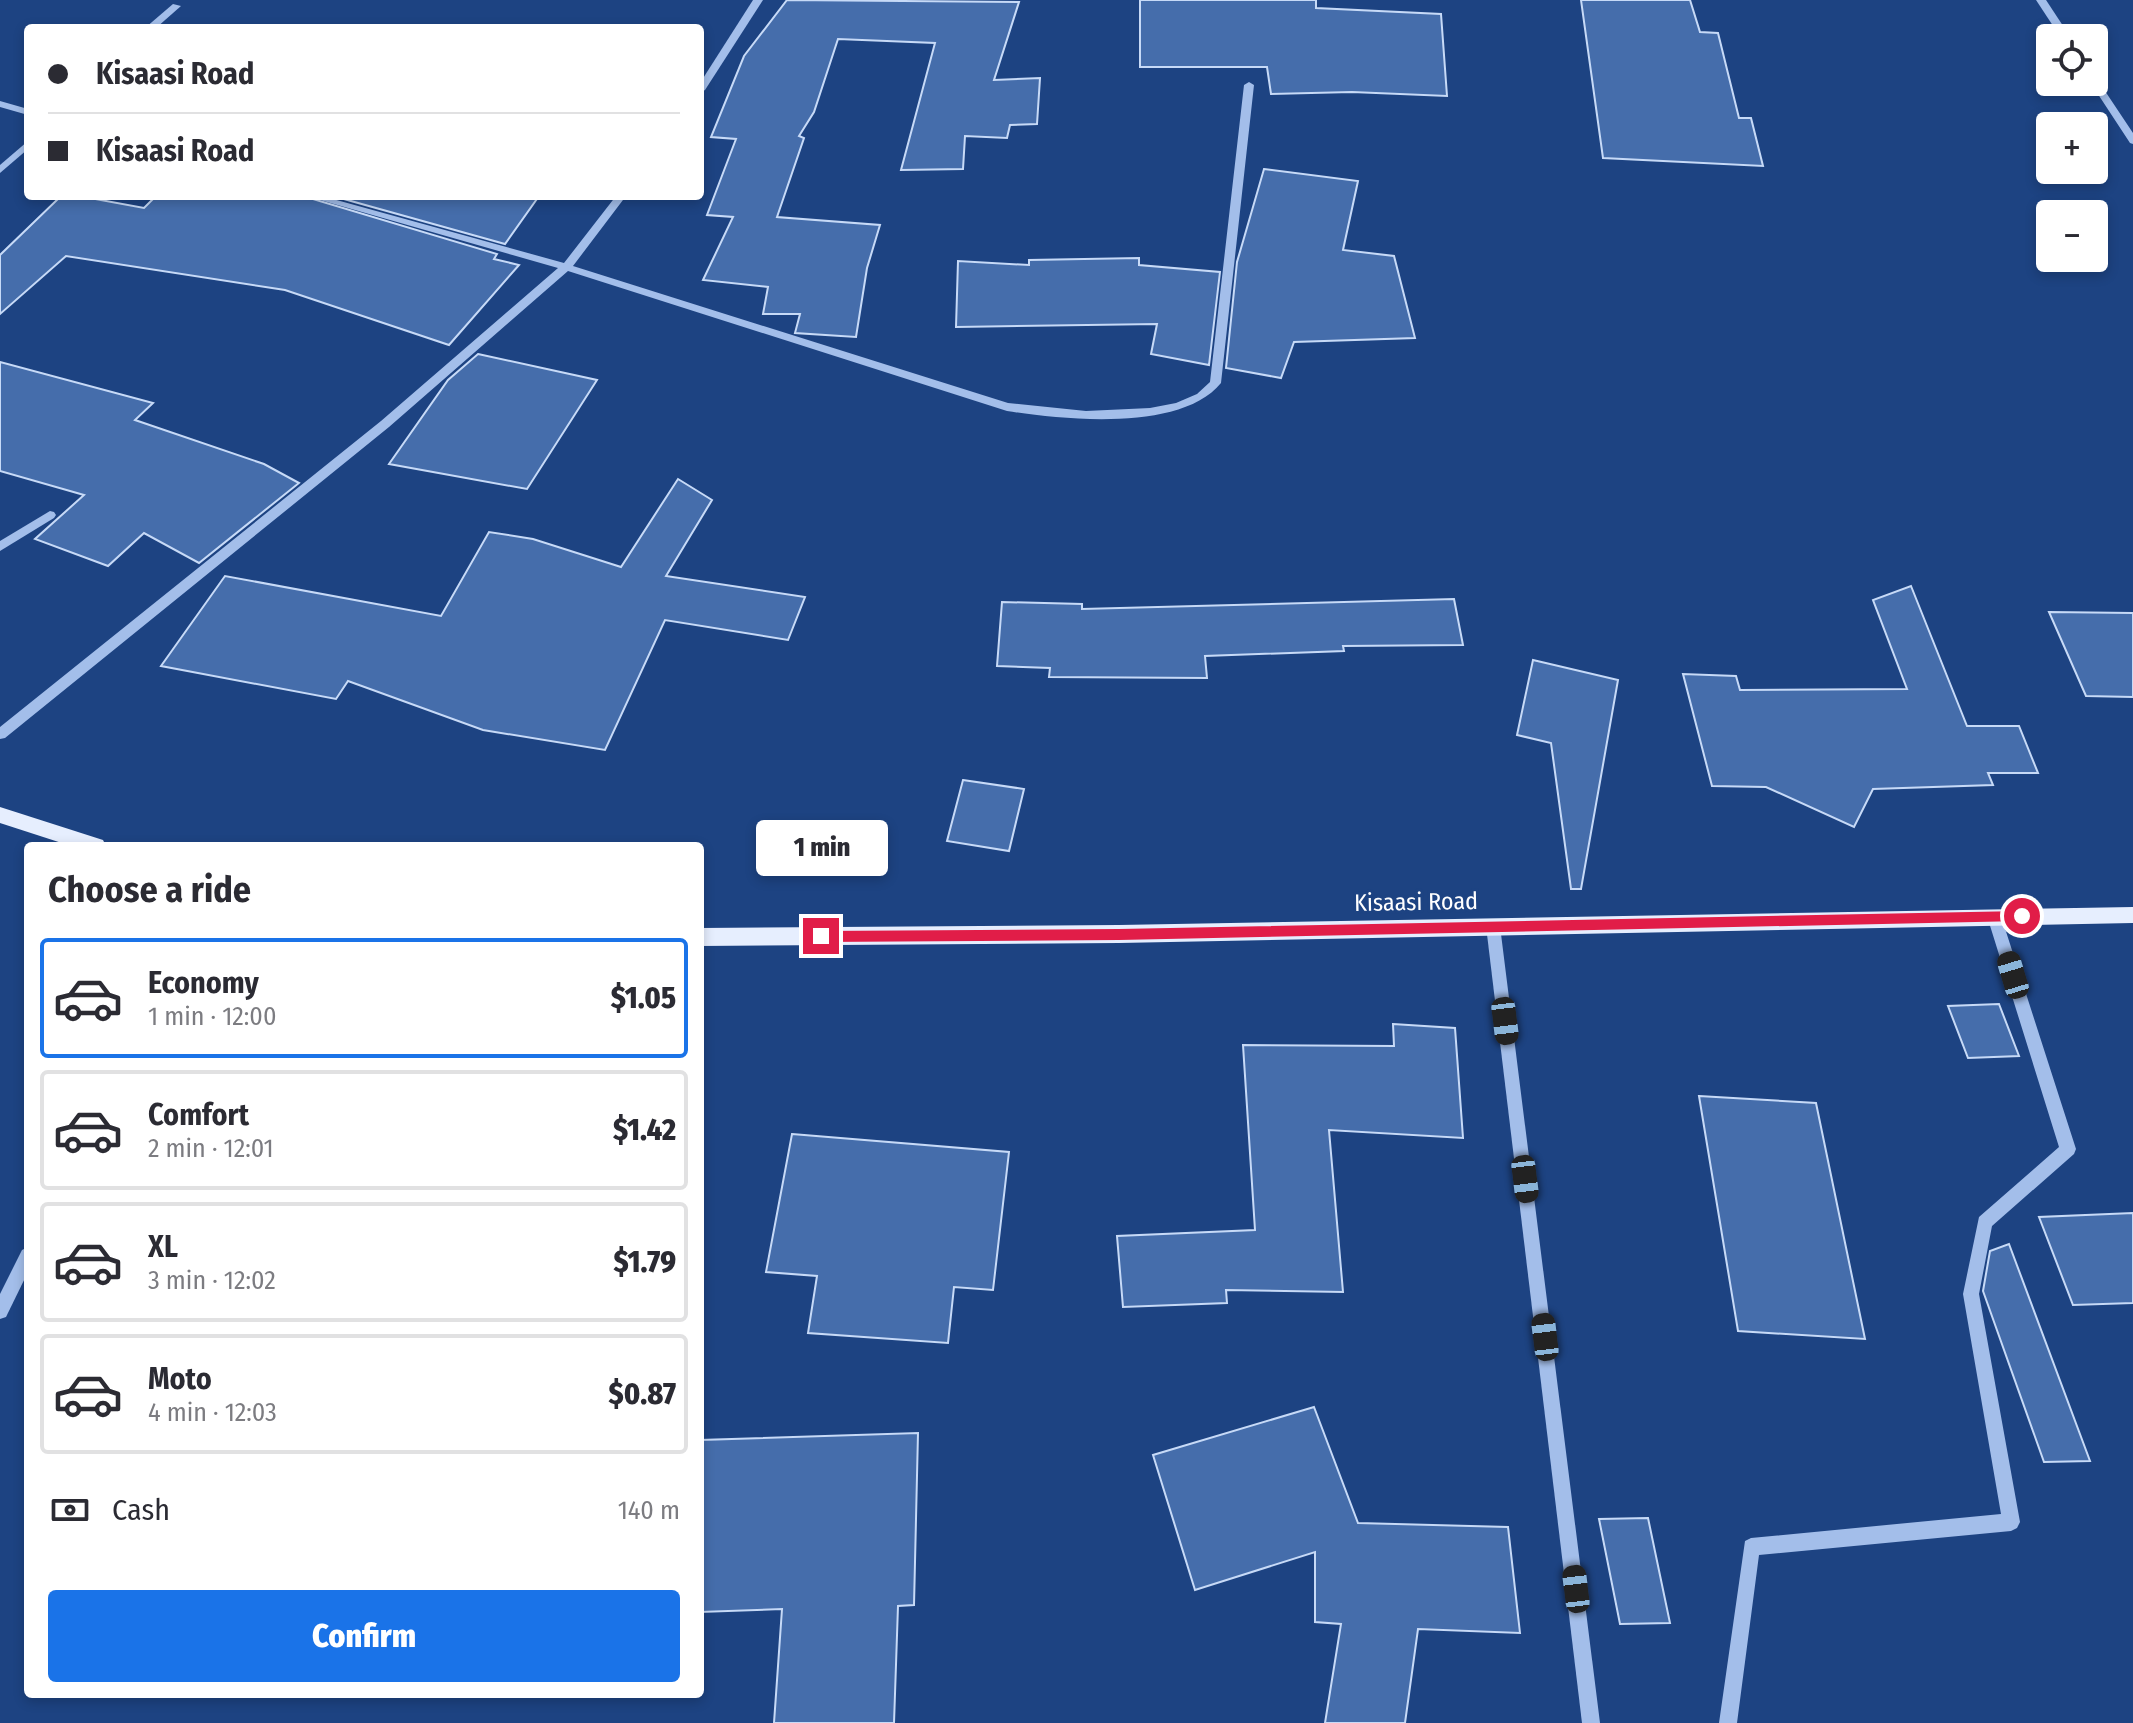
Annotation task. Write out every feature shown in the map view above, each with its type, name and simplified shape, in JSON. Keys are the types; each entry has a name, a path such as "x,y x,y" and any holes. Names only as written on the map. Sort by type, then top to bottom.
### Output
{"main road":[{"path":"0,815 84,842"},
{"name":"Kisaasi Road","path":"704,937 1119,934 2133,915"}],"street":[{"path":"704,84 758,0"},
{"path":"2041,0 2057,24"},
{"path":"155,24 176,6"},
{"path":"325,200 566,267 1007,407 1038,413 1094,415 1161,411 1192,404 1209,396 1215,383 1249,85"},
{"path":"2104,96 2133,141"},
{"path":"0,104 24,111"},
{"path":"0,170 24,148"},
{"path":"0,734 385,424 566,267 618,200"},
{"path":"0,547 50,515"},
{"path":"1728,1723 1751,1547 2011,1522 1971,1294 1985,1222 2068,1149 1994,916"},
{"path":"1493,926 1591,1723"},
{"path":"0,1311 24,1263"}],"building":[{"path":"787,0 1019,2 994,80 1040,78 1037,124 1010,125 1007,138 965,136 963,169 901,170 935,43 838,39 814,112 799,136 804,138 777,217 880,225 867,268 856,337 795,333 800,314 763,314 768,287 703,280 733,217 707,215 736,139 711,137 744,56"},
{"path":"1140,0 1316,0 1316,8 1441,14 1447,96 1352,92 1271,94 1267,67 1140,67"},
{"path":"1581,0 1690,0 1700,32 1718,33 1739,118 1751,118 1763,166 1603,158"},
{"path":"1264,169 1358,181 1343,250 1394,256 1415,338 1294,342 1281,378 1226,368 1237,262"},
{"path":"57,200 101,200 144,208 152,200 316,200 497,254 494,259 519,265 449,345 285,290 66,256 0,314 0,255"},
{"path":"347,200 536,200 505,244"},
{"path":"1139,258 1139,265 1220,272 1209,365 1151,354 1157,324 956,327 958,261 1029,265 1029,260"},
{"path":"478,354 597,380 527,489 389,464 448,380"},
{"path":"0,362 153,403 135,420 264,464 299,483 199,563 144,533 108,566 35,539 84,495 0,471"},
{"path":"678,479 712,500 666,576 805,597 788,640 665,620 605,750 483,730 348,681 336,699 161,666 225,576 441,616 489,532 533,539 621,567"},
{"path":"1911,586 1967,726 2019,726 2038,773 1988,773 1993,785 1873,789 1854,827 1766,787 1712,786 1683,674 1736,676 1740,690 1907,689 1873,600"},
{"path":"1454,599 1463,645 1343,646 1344,651 1205,656 1207,678 1049,677 1050,668 997,666 1002,602 1082,604 1082,609"},
{"path":"2049,612 2133,613 2133,697 2086,696"},
{"path":"1533,660 1618,680 1581,889 1571,889 1551,743 1517,735"},
{"path":"963,780 1024,789 1009,851 947,841"},
{"path":"1999,1004 2019,1056 1968,1058 1948,1006"},
{"path":"1393,1024 1455,1028 1463,1138 1329,1130 1343,1292 1226,1290 1227,1303 1123,1307 1117,1236 1255,1230 1243,1045 1394,1046"},
{"path":"1699,1096 1816,1103 1865,1339 1738,1331"},
{"path":"792,1134 1009,1152 993,1290 954,1287 948,1343 808,1333 817,1276 766,1272"},
{"path":"2133,1213 2133,1303 2073,1305 2039,1217"},
{"path":"2009,1244 2090,1461 2044,1462 1983,1291 1990,1251"},
{"path":"1314,1407 1358,1523 1508,1527 1520,1633 1418,1629 1405,1723 1325,1723 1341,1624 1315,1622 1315,1552 1195,1590 1153,1455"},
{"path":"918,1433 914,1605 898,1606 894,1723 774,1723 782,1609 704,1612 704,1440"},
{"path":"1648,1518 1670,1623 1620,1624 1599,1519"}],"route":[{"path":"821,936 1119,934 2022,916"}]}
